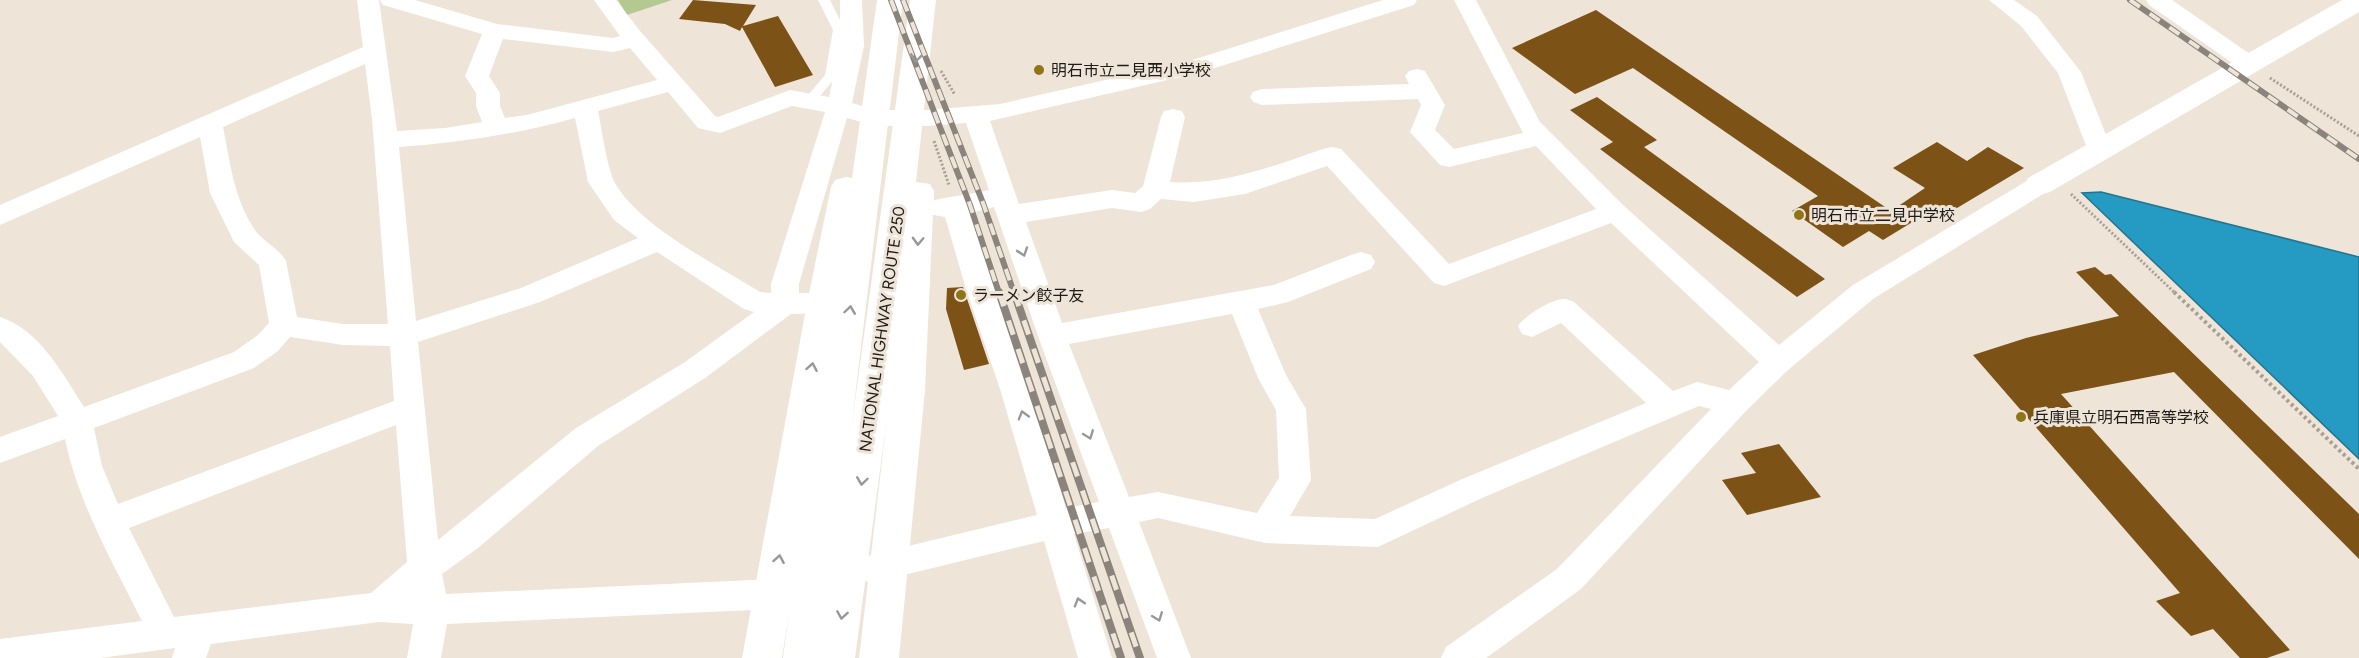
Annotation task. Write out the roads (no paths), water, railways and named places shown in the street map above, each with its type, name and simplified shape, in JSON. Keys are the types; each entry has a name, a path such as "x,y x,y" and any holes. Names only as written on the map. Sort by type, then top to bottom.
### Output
{"main road":[{"name":"NATIONAL HIGHWAY ROUTE 250","path":"835,658 837,535 876,118 890,0"},
{"name":"NATIONAL HIGHWAY ROUTE 250","path":"803,658 837,535 904,168 923,0"},
{"path":"2045,182 2359,1"},
{"path":"762,658 823,303 854,151 876,118"},
{"path":"879,658 908,390 919,209 920,184 904,168"}],"street":[{"path":"368,0 386,140 424,568 433,610 424,658"},
{"path":"391,0 495,31 613,45 635,40"},
{"path":"605,0 635,40 707,122 720,125 790,98 810,100 876,118 927,118 1000,112 1194,67 1407,0"},
{"path":"785,304 785,284 838,108 852,46 851,0"},
{"path":"1465,0 1530,126 1615,212 1778,362"},
{"path":"2000,0 2029,21 2069,72 2099,150"},
{"path":"2157,0 2249,64"},
{"path":"495,31 477,76 488,93 488,106 497,128"},
{"path":"0,216 374,51"},
{"path":"386,140 445,136 526,123 673,83"},
{"path":"1262,97 1421,84 1433,105 1422,132 1449,159 1541,137"},
{"path":"585,107 601,182 623,214 754,302 823,303"},
{"path":"975,114 1052,336 1174,658"},
{"path":"919,209 1112,200 1142,203 1155,190 1173,117"},
{"path":"210,123 223,193 243,235 272,261 284,325"},
{"path":"1155,190 1194,193 1245,185 1332,155 1444,276 1615,212"},
{"path":"1458,658 1569,579 1735,403 1778,362 1863,292 2045,182"},
{"path":"955,207 980,289 1016,389 1095,658"},
{"path":"284,325 304,330 349,335 403,334 469,317 565,283 659,240"},
{"path":"1052,336 1278,295 1361,262"},
{"path":"1241,302 1273,378 1291,409 1295,480 1265,529"},
{"path":"379,607 587,437 695,370 785,304"},
{"path":"1532,326 1564,309 1669,406"},
{"path":"0,450 244,360 268,344 284,325"},
{"path":"0,328 10,334 43,368 77,422 86,466 109,521 184,641"},
{"path":"0,655 184,641 379,607 433,610 773,594 1062,523 1158,505 1265,529 1378,533 1472,489 1697,394 1735,403"},
{"path":"109,521 410,407"}],"lane":[{"path":"810,100 831,76 839,30 824,0"}],"water":[{"path":"2101,192 2359,257 2359,459 2082,193"}],"railway":[{"path":"891,0 970,205 999,293"},
{"path":"903,0 983,203 1014,293"},
{"path":"2130,0 2359,159"},
{"path":"999,292 1121,658"},
{"path":"1014,292 1140,658"}],"place":[{"name":"明石市立二見西小学校","path":"1039,70"},
{"name":"明石市立二見中学校","path":"1799,215"},
{"name":"ラーメン餃子友","path":"961,295"},
{"name":"兵庫県立明石西高等学校","path":"2021,417"}]}
